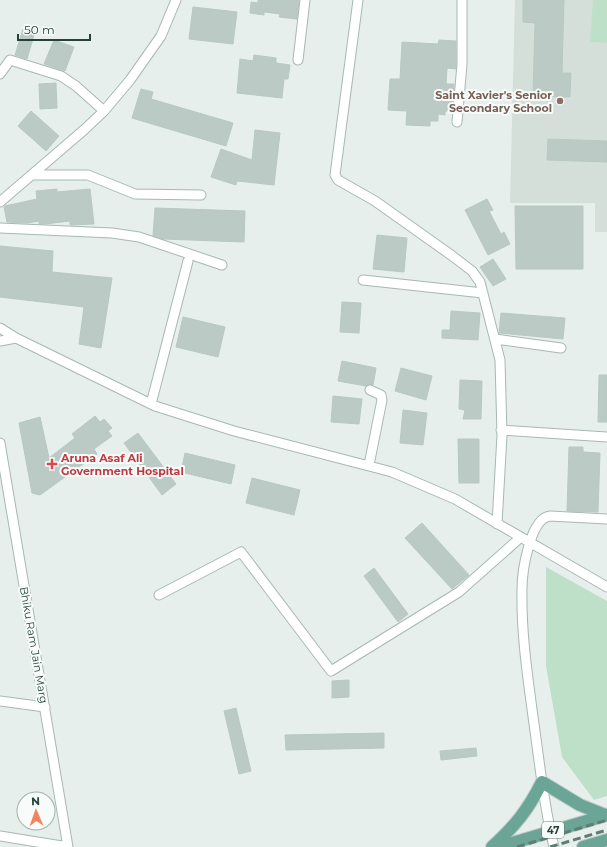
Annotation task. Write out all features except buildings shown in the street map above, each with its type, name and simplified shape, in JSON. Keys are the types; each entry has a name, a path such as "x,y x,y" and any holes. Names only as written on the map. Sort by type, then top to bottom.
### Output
{"main road":[{"path":"492,847 518,822 531,805 542,782 580,805 606,815"},
{"name":"47","path":"499,847 606,815"},
{"path":"583,847 601,843"}],"street":[{"path":"0,202 104,112 130,80 161,36 176,0"},
{"path":"298,60 305,0"},
{"path":"358,0 334,171 336,177 375,202 472,271 480,282 495,339 500,366 501,430 498,524"},
{"path":"457,122 462,64 462,0"},
{"path":"0,74 10,60 61,76 76,86 104,112"},
{"path":"33,175 88,175 135,194 201,195"},
{"path":"0,228 112,233 139,237 222,265"},
{"path":"151,404 188,260"},
{"path":"363,280 483,293"},
{"path":"0,328 16,338 151,404 234,431 392,472 455,499 607,587"},
{"path":"0,341 16,338"},
{"path":"495,339 561,348"},
{"path":"369,465 382,400 381,395 370,390"},
{"path":"501,430 607,437"},
{"name":"Bhiku Ram Jain Marg","path":"0,443 68,847"},
{"path":"554,847 542,782 525,656 522,588 523,570 534,531 547,517 607,519"},
{"path":"159,596 241,552 331,671 459,592 521,537"},
{"path":"0,701 45,707"},
{"path":"0,836 68,847"}],"shaded area":[{"name":"Saint Xavier's Senior Secondary School","path":"515,0 607,0 607,232 595,232 595,203 510,203"}],"green space":[{"path":"593,0 607,0 607,43 590,42"},
{"path":"546,567 607,601 607,796 594,800 562,757 546,666"}],"railway":[{"path":"517,847 607,820"},
{"path":"550,847 607,830"}],"place":[{"name":"Saint Xavier's Senior Secondary School","path":"560,101"},
{"name":"Aruna Asaf Ali Government Hospital","path":"52,464"}]}
